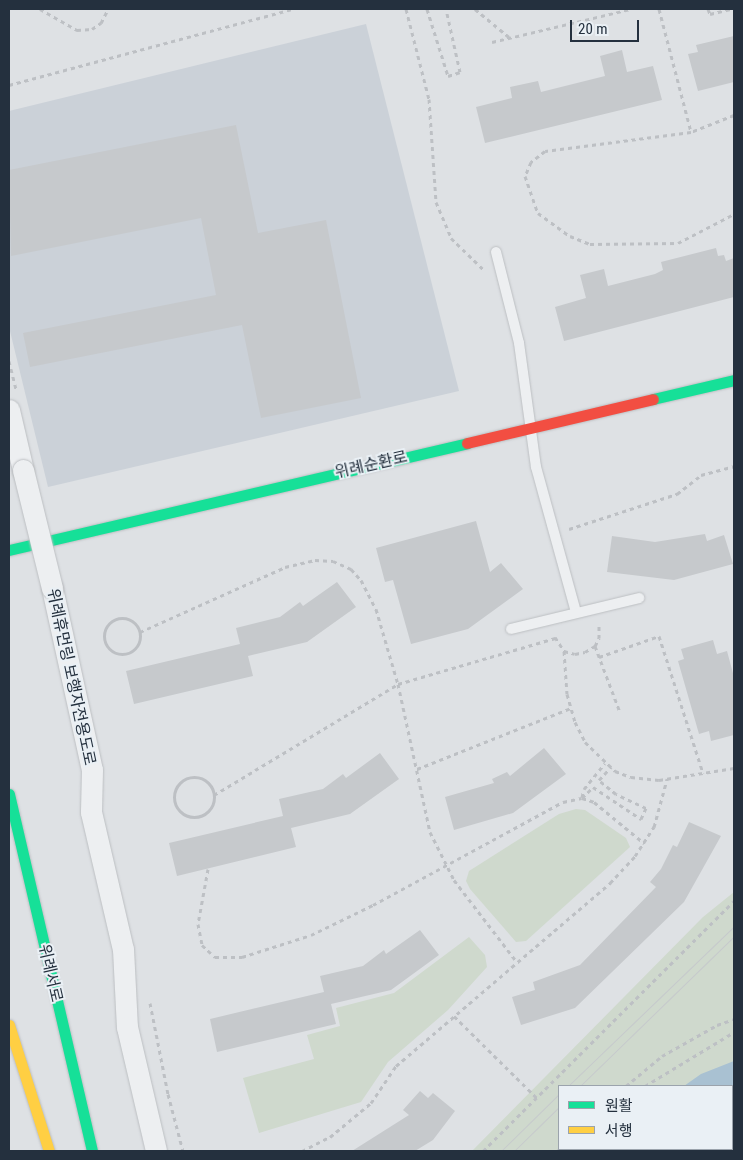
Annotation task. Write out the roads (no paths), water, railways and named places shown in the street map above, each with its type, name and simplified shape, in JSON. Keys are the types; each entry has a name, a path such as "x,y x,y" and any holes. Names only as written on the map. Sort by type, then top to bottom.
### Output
{"street":[{"name":"위례순환로","path":"9,550 734,380"},
{"name":"위례휴먼링 보행자전용도로","path":"9,410 52,588 90,760 91,812 123,948 128,1027 156,1151"},
{"name":"위례서로","path":"9,794 92,1151"},
{"path":"9,1025 49,1151"}],"lane":[{"path":"496,252 518,343 536,466 576,612"},
{"path":"511,629 639,598"}],"water":[{"path":"734,1061 734,1090 733,1085 685,1085 701,1074"}],"tram line":[{"path":"569,1085 734,926"},
{"path":"581,1085 734,936"},
{"path":"501,1151 558,1095"},
{"path":"514,1151 558,1108"}]}
